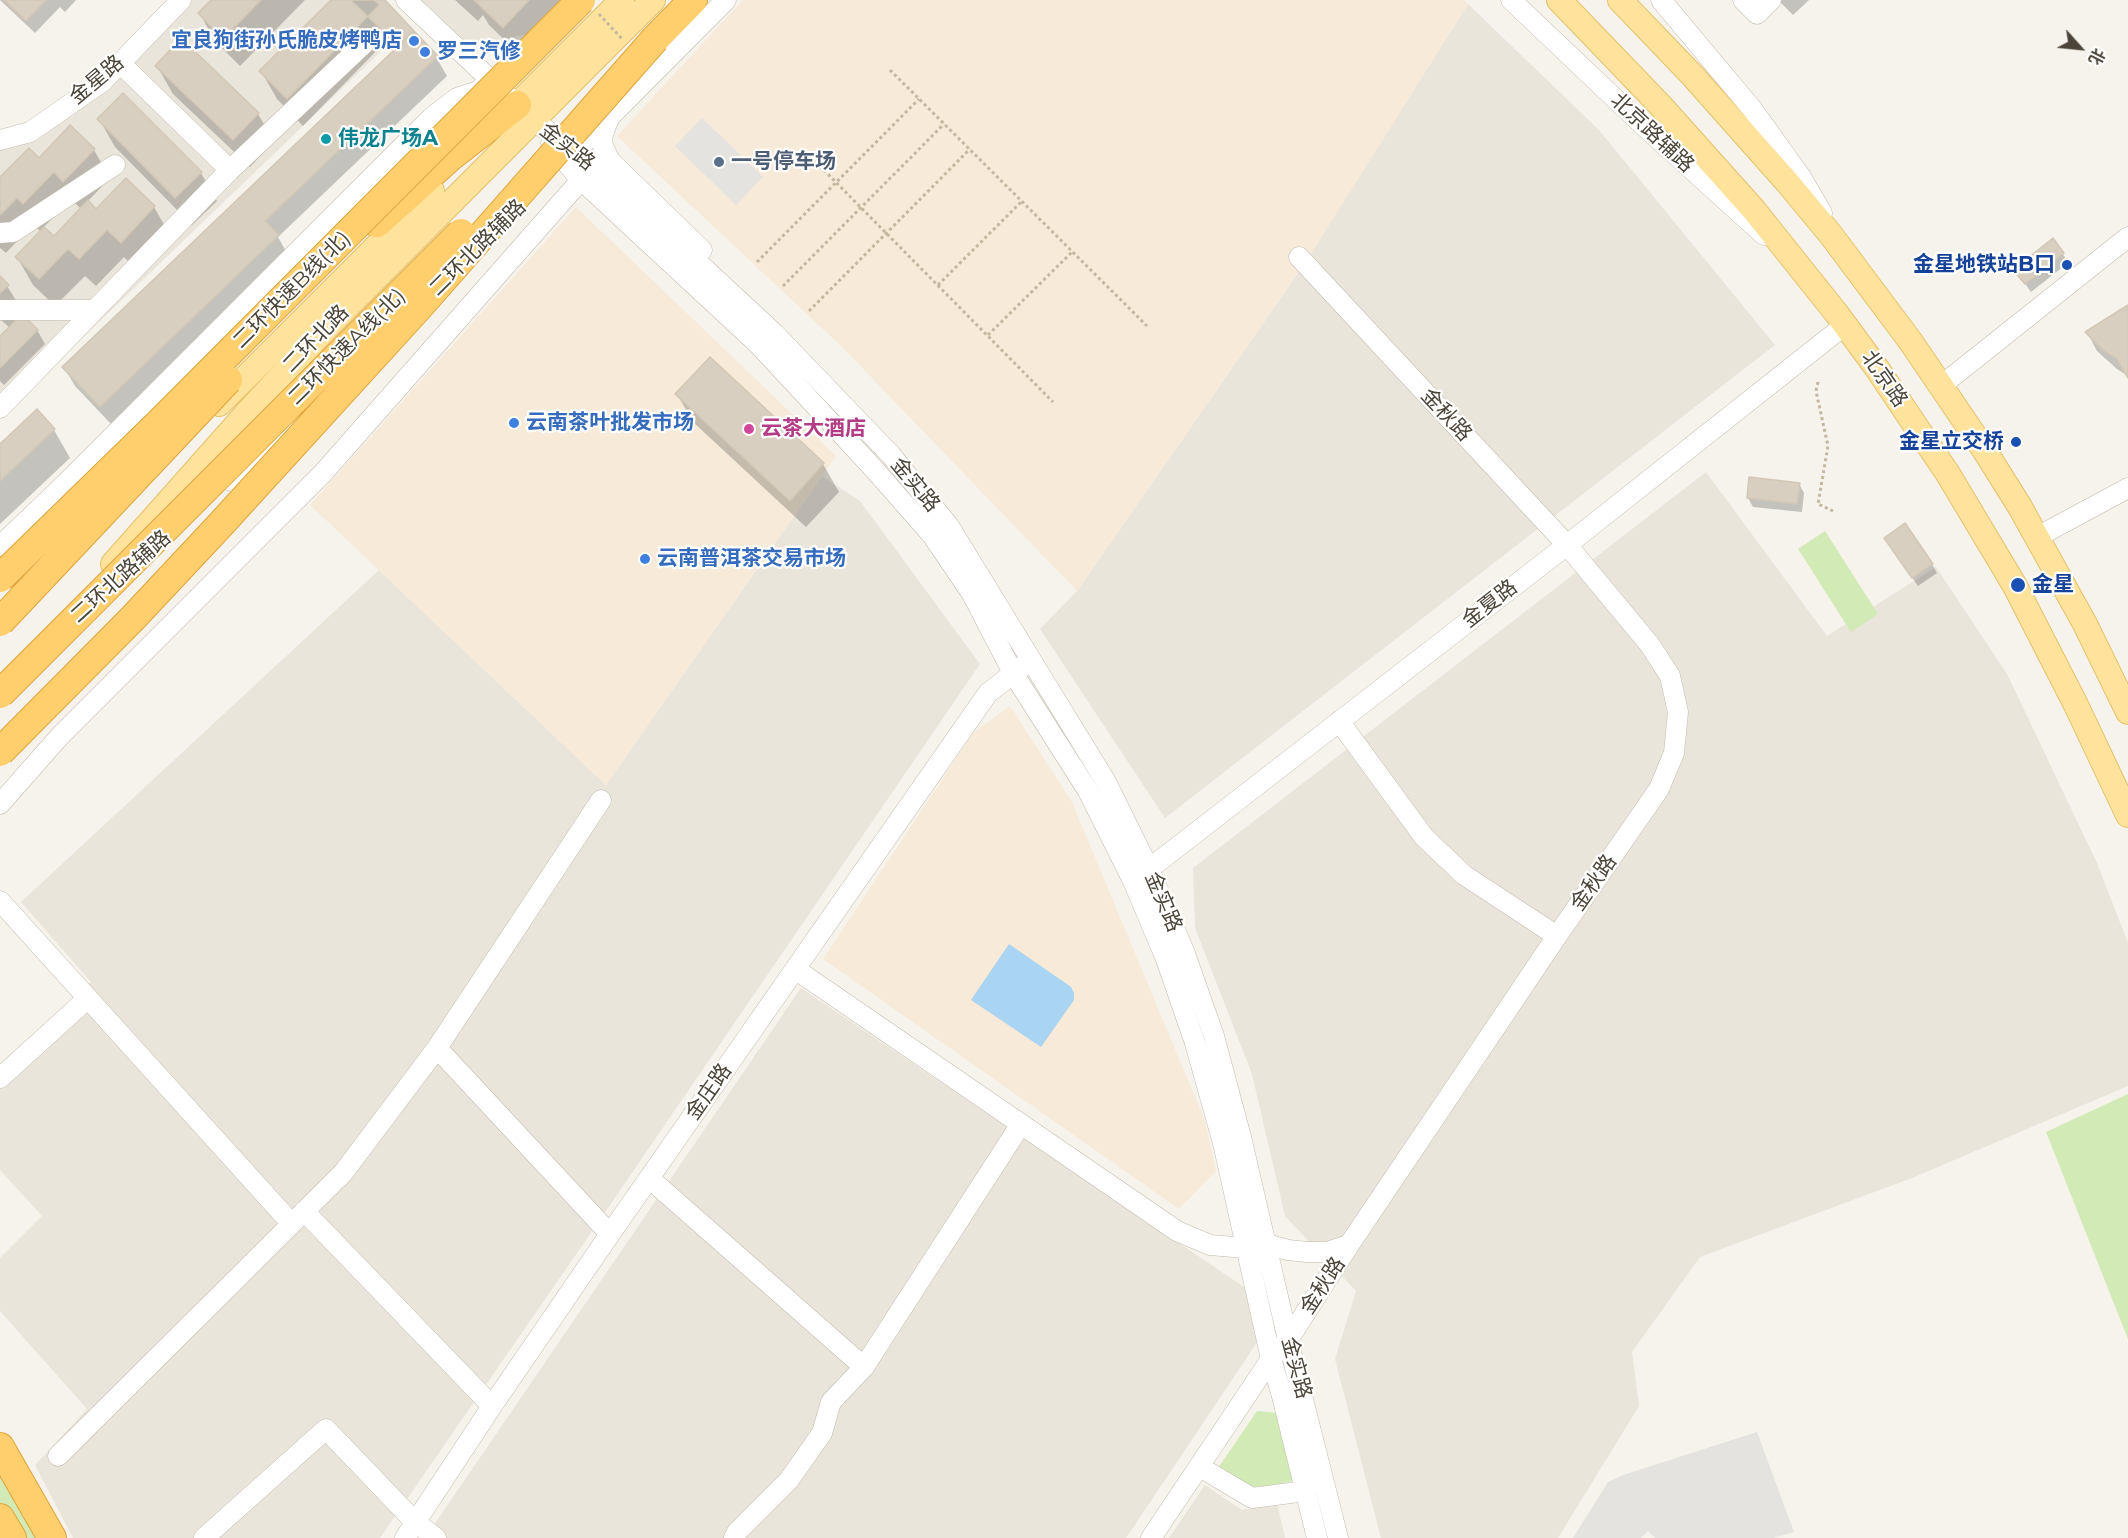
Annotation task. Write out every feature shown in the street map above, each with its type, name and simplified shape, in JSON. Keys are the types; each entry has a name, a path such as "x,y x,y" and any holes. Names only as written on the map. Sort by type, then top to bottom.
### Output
{"highway":[{"name":"二环快速A线(北)","path":"3,692 693,0"},
{"name":"二环快速B线(北)","path":"0,578 159,423 517,64 587,4"},
{"path":"0,752 133,618 255,488 427,298 655,39"},
{"path":"0,622 169,444 517,64"},
{"path":"0,587 345,280 388,212 476,136 525,112"},
{"path":"0,1447 52,1538"},
{"path":"0,1518 12,1538"}],"main road":[{"name":"二环北路","path":"525,112 622,0"},
{"name":"二环北路","path":"0,622 345,280 525,112 652,0"},
{"name":"北京路","path":"1558,0 1684,131 1754,210 1845,325 1913,421 1982,530 2046,645 2128,815"},
{"name":"北京路","path":"1620,0 1741,129 1831,235 1942,385 2037,537 2085,624 2128,712"},
{"path":"388,212 421,150 437,131 484,86"},
{"path":"345,280 381,276 510,210 544,182"},
{"name":"二环北路","path":"3,692 206,458 345,280"},
{"path":"2105,767 2112,777 2128,781"}],"street":[{"name":"金实路","path":"406,0 484,86 525,112 570,157 581,180 759,345 932,535 972,594 1013,674 1088,791 1133,881 1166,959 1195,1043 1223,1143 1271,1359 1317,1538"},
{"path":"0,546 65,484 432,117 457,98 484,86 570,0"},
{"name":"二环北路辅路","path":"3,692 64,628 371,355 726,0"},
{"name":"北京路辅路","path":"1511,0 1638,121 1796,262"},
{"path":"1661,0 1733,85 1782,149 1813,195 1831,235"},
{"path":"1743,0 1757,14 1771,0"},
{"name":"金星路","path":"0,140 30,132 102,82 169,4"},
{"path":"0,408 230,170 370,38"},
{"path":"120,63 230,170"},
{"path":"611,116 606,123 602,137 603,146 610,161 700,247 726,288"},
{"name":"金实路","path":"570,157 591,164 726,288 775,334 884,447 949,526 1106,782 1149,869 1184,951 1214,1036 1241,1137 1288,1340 1338,1538"},
{"path":"0,233 13,232 115,165"},
{"path":"0,804 60,736 323,473 581,180"},
{"path":"1942,385 2128,237"},
{"name":"金秋路","path":"1151,1538 1271,1359 1288,1340 1349,1245 1557,936 1659,789 1674,753 1678,712 1670,676 1650,645 1567,545 1299,257"},
{"path":"0,310 95,310"},
{"name":"金夏路","path":"1133,881 1567,545 1845,325"},
{"path":"2037,537 2128,488"},
{"name":"金庄路","path":"410,1530 610,1234 988,693 1030,661"},
{"path":"1339,721 1424,837 1464,875 1557,936"},
{"path":"58,1455 342,1173 437,1048 601,800"},
{"path":"0,901 88,998 298,1217 492,1406"},
{"path":"795,969 1178,1231 1210,1245 1246,1248"},
{"path":"0,1078 88,998"},
{"path":"437,1048 610,1234"},
{"path":"734,1538 737,1532 789,1480 822,1433 831,1402 864,1367 1021,1124"},
{"path":"649,1179 864,1367"},
{"path":"1266,1244 1307,1252 1327,1252 1349,1245"},
{"path":"204,1538 326,1429 410,1530 436,1538"},
{"path":"1200,1467 1252,1498 1306,1491"}],"path":[{"path":"587,4 626,42"},
{"path":"890,70 1147,326"},
{"path":"757,262 919,99"},
{"path":"783,286 945,124"},
{"path":"809,311 970,150"},
{"path":"807,153 1053,402"},
{"path":"938,285 1021,202"},
{"path":"988,335 1072,252"},
{"path":"1818,382 1816,390 1828,446 1818,504 1833,512"}],"shaded area":[{"path":"191,0 385,0 406,21 379,53 0,417 0,148 119,72"},
{"path":"406,0 564,0 529,34 455,48"},
{"path":"743,0 1464,0 1468,4 1311,254 1077,591 842,347 617,136"},
{"path":"1468,4 1599,130 1775,345 1165,818 1040,629 1077,591 1296,276"},
{"name":"一号停车场","path":"702,118 763,177 736,205 675,146"},
{"path":"576,207 836,456 606,785 310,505"},
{"path":"1706,472 1827,636 1936,567 2007,674 2097,863 2128,943 2128,1086 1912,1178 1700,1257 1632,1352 1639,1406 1558,1538 1381,1538 1335,1359 1356,1291 1285,1216 1252,1074 1195,928 1193,868"},
{"path":"822,476 860,501 980,664 380,1538 73,1538 35,1465 87,1409 0,1311 0,1258 42,1216 0,1170 0,1067 91,982 21,902 379,570 606,785"},
{"path":"1010,706 1072,802 1205,1121 1216,1171 1179,1209 823,959 973,733"},
{"path":"801,988 1247,1289 1258,1341 1126,1538 425,1538"},
{"path":"1757,1432 1794,1532 1773,1538 1655,1538 1648,1531 1641,1538 1573,1538 1608,1482 1623,1475"},
{"path":"1205,1485 1242,1510 1277,1503 1285,1538 1169,1538"}],"green space":[{"path":"1825,531 1878,614 1851,632 1798,549"},
{"path":"2128,1094 2128,1339 2046,1132"},
{"path":"1257,1411 1279,1413 1293,1481 1251,1490 1218,1468"},
{"path":"0,1439 67,1538 0,1538"}],"water":[{"path":"1009,944 1071,987 1074,993 1074,1000 1041,1047 971,1000"}],"building":[{"path":"4,0 46,0 26,21"},
{"path":"211,0 261,0 223,39 198,13"},
{"path":"331,0 374,0 379,5 287,99 259,71"},
{"path":"351,0 385,0 414,31 398,46"},
{"path":"474,0 529,0 503,28"},
{"name":"伟龙广场A","path":"414,31 438,56 265,221 279,235 100,407 62,367"},
{"path":"181,38 259,113 233,140 155,66"},
{"path":"123,93 202,172 175,198 97,119"},
{"path":"70,125 95,149 63,182 54,172 23,204 17,198 0,215 0,177 29,148 39,158"},
{"path":"126,178 155,206 121,243 107,230 79,259 68,249 39,279 15,257 44,227 54,236 88,200 96,209"},
{"path":"2053,238 2064,253 2025,284 2013,270"},
{"path":"0,276 9,285 0,293"},
{"path":"2128,305 2128,378 2116,358 2104,351 2085,332"},
{"path":"22,314 38,330 0,368 0,336"},
{"name":"云茶大酒店","path":"710,357 824,463 790,501 675,394"},
{"path":"37,409 55,429 0,481 0,444"},
{"path":"1749,477 1800,483 1797,504 1747,498"},
{"path":"1905,523 1933,564 1912,578 1884,538"}],"place":[{"name":"宜良狗街孙氏脆皮烤鸭店","path":"414,41"},
{"name":"罗三汽修","path":"425,52"},
{"name":"伟龙广场A","path":"326,139"},
{"name":"一号停车场","path":"719,162"},
{"name":"金星地铁站B口","path":"2067,265"},
{"name":"云南茶叶批发市场","path":"514,423"},
{"name":"云茶大酒店","path":"749,429"},
{"name":"金星立交桥","path":"2016,442"},
{"name":"云南普洱茶交易市场","path":"645,559"},
{"name":"金星","path":"2018,585"}]}
